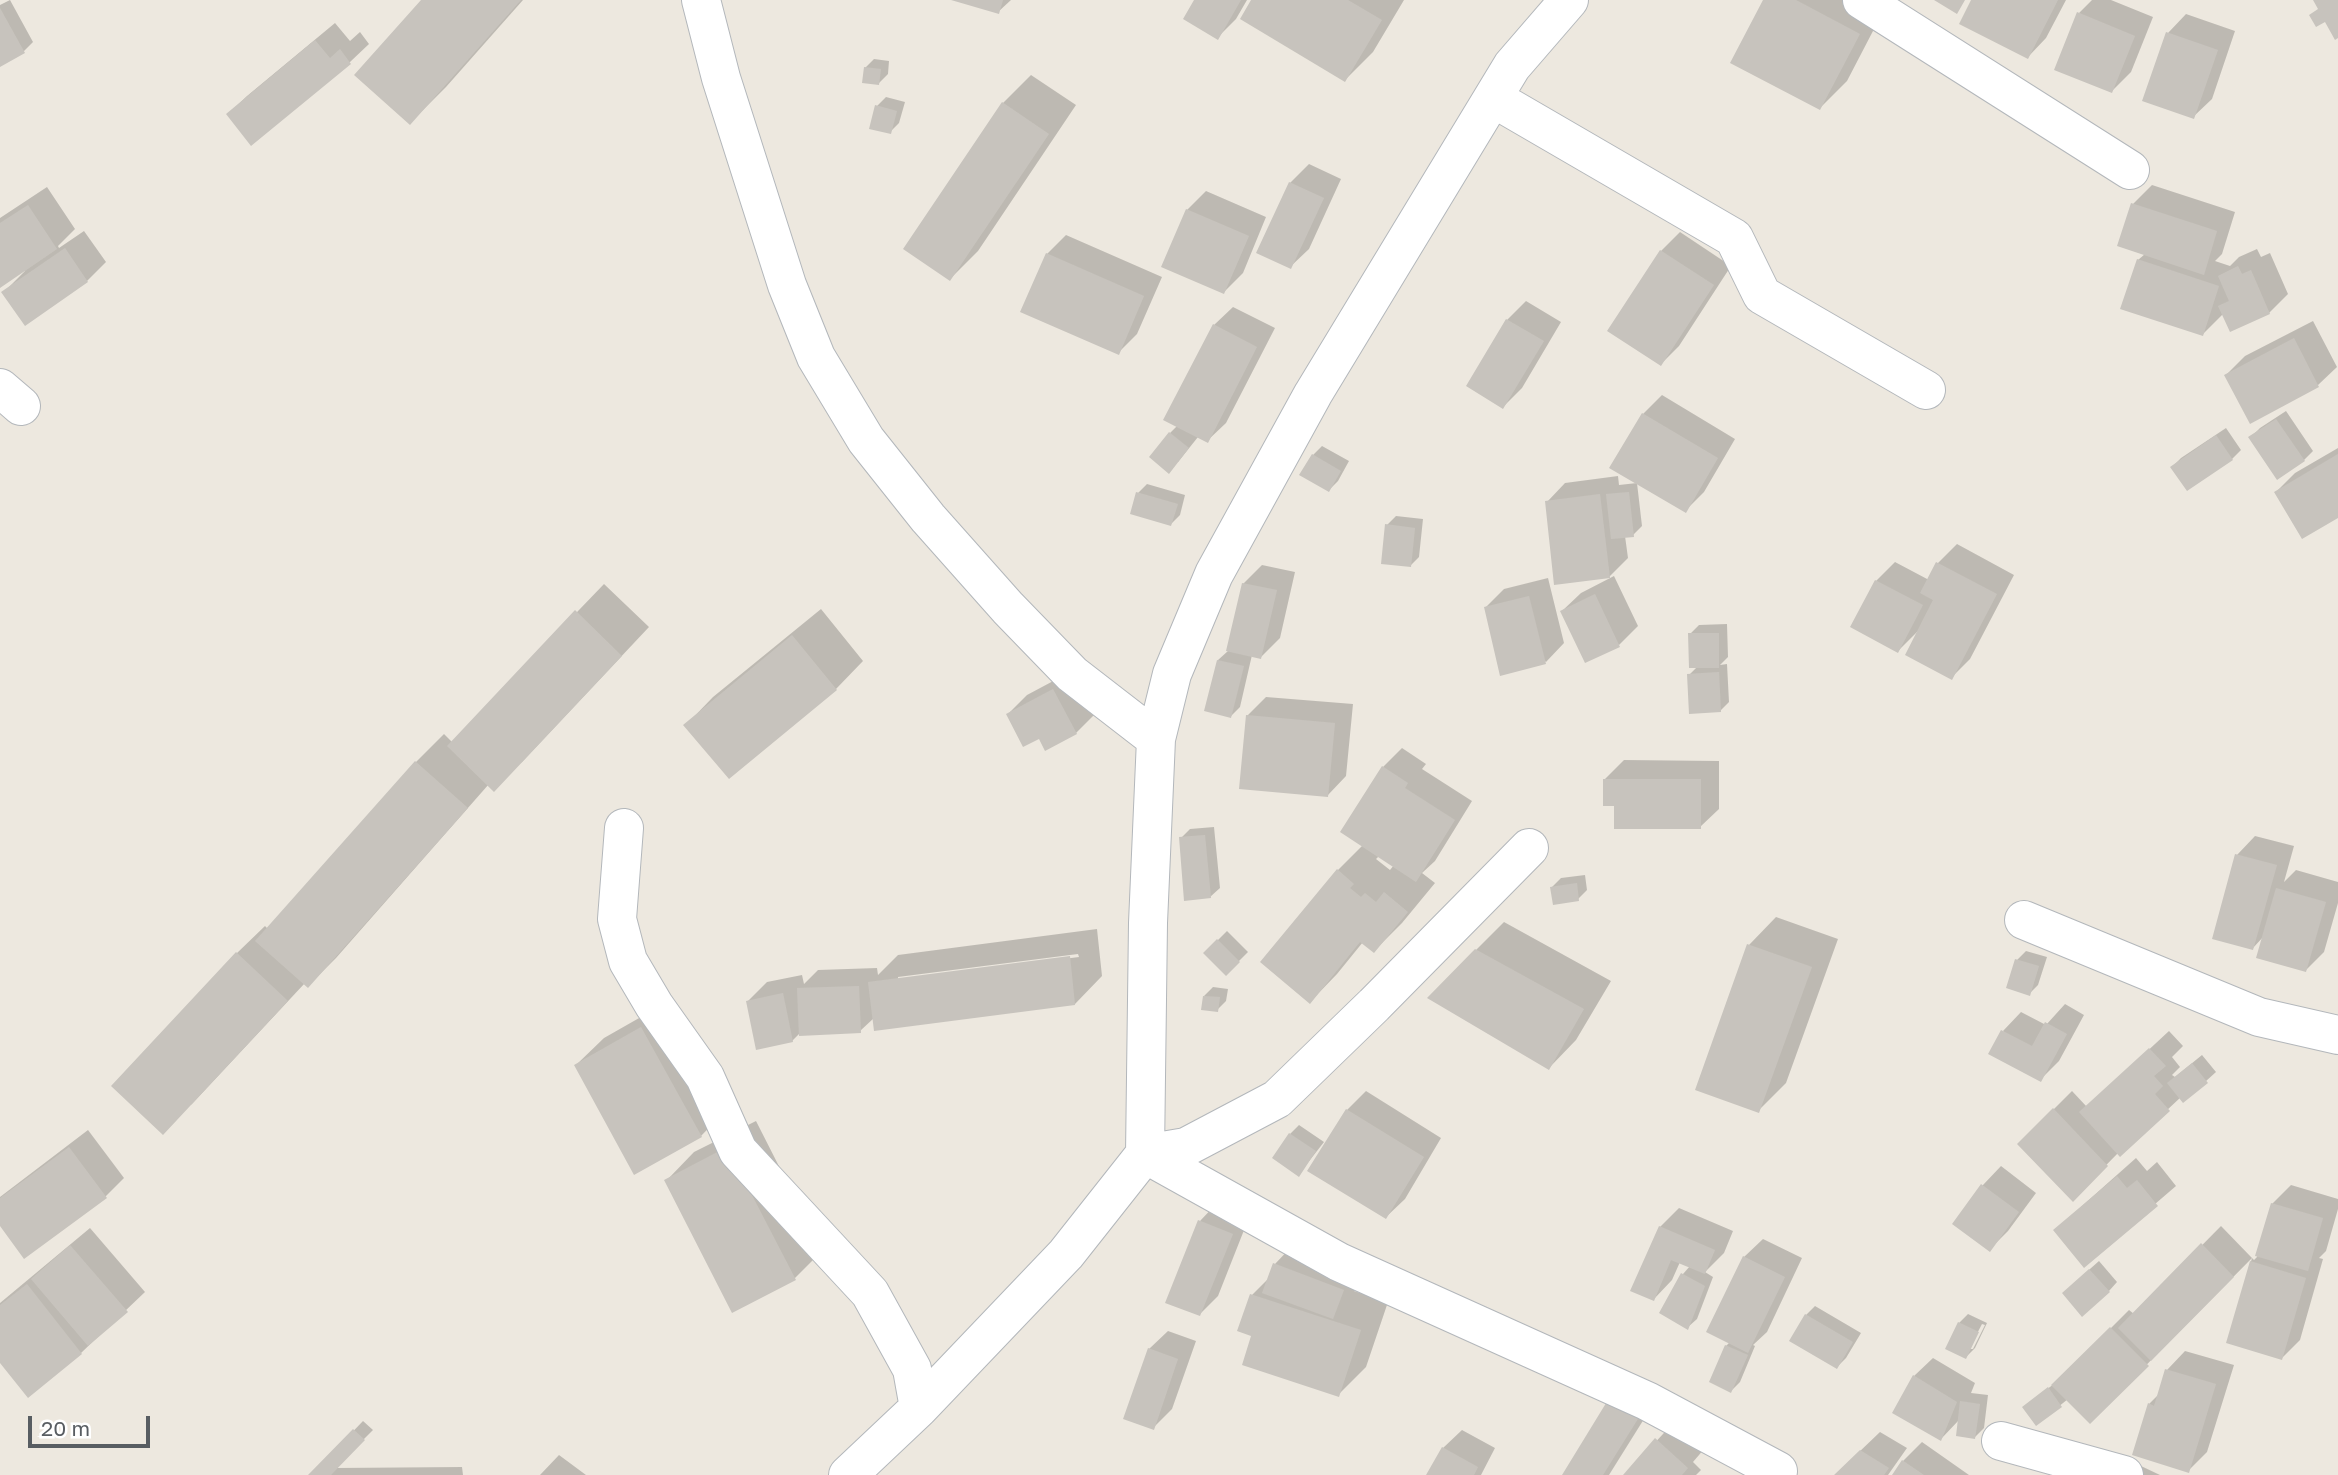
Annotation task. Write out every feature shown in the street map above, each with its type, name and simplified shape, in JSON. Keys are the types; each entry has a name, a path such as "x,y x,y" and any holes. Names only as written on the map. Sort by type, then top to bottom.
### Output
{"street":[{"path":"701,0 721,78 787,285 816,357 866,440 928,518 1072,674 1156,739"},
{"path":"848,1475 919,1408 1066,1254 1145,1154 1147,923 1156,739 1172,674 1214,574 1313,394 1512,66 1569,0"},
{"path":"1862,0 2130,170"},
{"path":"1493,98 1734,238 1762,295 1926,390"},
{"path":"624,828 617,919 628,961 654,1004 705,1077 738,1151 870,1293 912,1369 919,1408"},
{"path":"1145,1154 1186,1147 1277,1099 1529,848"},
{"path":"2024,920 2259,1017 2338,1035"},
{"path":"1145,1154 1339,1262 1647,1402 1778,1471"},
{"path":"2001,1441 2124,1475"}],"building":[{"path":"421,0 521,0 410,125 354,75"},
{"path":"951,0 1003,0 999,14"},
{"path":"1194,0 1241,0 1218,40 1183,19"},
{"path":"1251,0 1348,0 1382,20 1345,82 1240,19"},
{"path":"1763,0 1796,0 1860,34 1820,110 1730,63"},
{"path":"1934,0 1965,0 1957,14"},
{"path":"1971,0 2058,0 2028,59 1959,24"},
{"path":"2313,0 2338,0 2338,38 2335,40 2325,22 2316,27 2309,15 2318,9"},
{"path":"0,8 25,53 0,67"},
{"path":"2077,12 2135,36 2112,93 2054,70"},
{"path":"2166,32 2218,50 2194,119 2142,101"},
{"path":"315,40 330,58 340,49 351,64 251,146 226,114"},
{"path":"864,67 881,69 879,85 862,83"},
{"path":"1002,102 1049,134 950,281 903,249"},
{"path":"875,105 897,111 891,134 869,129"},
{"path":"1289,182 1324,198 1291,269 1256,253"},
{"path":"2131,203 2217,231 2204,275 2117,246"},
{"path":"28,205 57,249 0,288 0,223"},
{"path":"1186,209 1249,236 1224,294 1161,267"},
{"path":"65,248 88,282 25,326 1,292"},
{"path":"1660,250 1714,285 1661,366 1607,331"},
{"path":"1046,253 1144,296 1119,355 1020,312"},
{"path":"2137,259 2219,286 2203,336 2120,309"},
{"path":"2238,266 2242,274 2251,270 2270,314 2230,332 2218,306 2229,301 2218,276"},
{"path":"1506,319 1544,341 1503,409 1466,386"},
{"path":"1213,324 1257,347 1208,443 1163,420"},
{"path":"2294,338 2319,387 2250,424 2224,375"},
{"path":"1642,413 1718,458 1686,513 1609,468"},
{"path":"2276,419 2305,461 2277,480 2248,437"},
{"path":"1169,432 1189,448 1169,474 1149,457"},
{"path":"2216,435 2233,460 2187,491 2170,467"},
{"path":"1312,454 1341,471 1329,492 1299,475"},
{"path":"2338,454 2338,518 2302,539 2274,492"},
{"path":"1136,492 1178,504 1171,526 1130,514"},
{"path":"1629,492 1634,537 1611,539 1606,494"},
{"path":"1600,494 1610,578 1554,585 1545,501"},
{"path":"1385,524 1415,528 1411,567 1381,564"},
{"path":"1936,562 1997,594 1952,680 1905,655 1933,600 1920,593"},
{"path":"1875,580 1923,605 1898,653 1850,627"},
{"path":"1242,583 1277,590 1261,659 1226,651"},
{"path":"1595,594 1620,647 1585,663 1560,611"},
{"path":"1529,596 1546,664 1500,676 1484,607"},
{"path":"575,610 622,656 494,792 447,746"},
{"path":"1688,633 1719,633 1719,668 1689,668"},
{"path":"792,635 837,690 729,779 683,725"},
{"path":"1217,660 1244,666 1231,718 1204,711"},
{"path":"1719,672 1721,712 1689,714 1687,674"},
{"path":"1053,689 1077,734 1045,751 1039,739 1023,747 1006,714"},
{"path":"1246,715 1335,723 1328,797 1239,789"},
{"path":"415,761 468,808 308,988 255,941"},
{"path":"1382,766 1408,783 1405,788 1455,820 1416,882 1340,832"},
{"path":"1603,779 1701,779 1701,829 1614,829 1614,806 1603,806"},
{"path":"1205,835 1211,898 1184,901 1179,837"},
{"path":"2235,854 2277,865 2253,950 2212,939"},
{"path":"1337,869 1354,884 1350,888 1361,897 1365,893 1376,902 1384,892 1408,912 1374,953 1360,942 1310,1004 1260,962"},
{"path":"1577,883 1579,901 1553,905 1550,887"},
{"path":"2276,888 2326,902 2306,972 2256,958"},
{"path":"1217,939 1240,962 1226,976 1203,953"},
{"path":"1747,944 1812,967 1759,1113 1695,1090"},
{"path":"1475,949 1584,1009 1549,1070 1427,998"},
{"path":"236,952 288,1001 163,1135 111,1086"},
{"path":"1070,956 1075,1005 874,1031 868,982"},
{"path":"2015,959 2039,966 2030,996 2006,988"},
{"path":"859,986 861,1033 799,1036 797,988"},
{"path":"783,993 793,1042 756,1050 746,1001"},
{"path":"1203,996 1220,997 1218,1012 1201,1010"},
{"path":"2045,1022 2067,1034 2041,1082 1988,1054 2001,1030 2032,1046"},
{"path":"641,1027 702,1137 634,1175 574,1065"},
{"path":"2149,1048 2166,1066 2154,1076 2163,1086 2155,1094 2170,1111 2120,1157 2079,1112"},
{"path":"2192,1063 2208,1083 2183,1103 2167,1083"},
{"path":"2053,1108 2108,1166 2073,1202 2017,1144"},
{"path":"1346,1109 1424,1157 1386,1219 1307,1171"},
{"path":"1289,1133 1316,1151 1299,1177 1272,1158"},
{"path":"69,1147 107,1198 24,1259 0,1226 0,1198"},
{"path":"727,1147 796,1280 732,1313 664,1180"},
{"path":"2117,1176 2127,1188 2137,1180 2158,1206 2084,1268 2053,1230"},
{"path":"1981,1184 2019,1212 1990,1252 1952,1224"},
{"path":"2271,1203 2323,1218 2308,1271 2255,1256"},
{"path":"1198,1220 1233,1234 1200,1316 1165,1303"},
{"path":"1659,1226 1715,1250 1705,1274 1671,1260 1654,1301 1630,1291"},
{"path":"2201,1243 2234,1277 2151,1361 2118,1328"},
{"path":"70,1245 128,1312 88,1346 31,1279"},
{"path":"1743,1256 1785,1277 1748,1353 1706,1332"},
{"path":"2250,1261 2306,1278 2282,1360 2226,1343"},
{"path":"1273,1263 1344,1290 1333,1319 1262,1293"},
{"path":"2089,1269 2110,1292 2082,1317 2062,1293"},
{"path":"1681,1273 1705,1286 1688,1330 1659,1313"},
{"path":"27,1284 82,1354 28,1398 0,1363 0,1305"},
{"path":"1250,1294 1361,1330 1339,1397 1242,1365 1251,1336 1237,1331"},
{"path":"1805,1314 1853,1342 1837,1369 1789,1341"},
{"path":"1958,1322 1979,1332 1966,1359 1945,1349"},
{"path":"2110,1327 2149,1366 2090,1424 2051,1385"},
{"path":"1725,1345 1748,1355 1731,1393 1709,1382"},
{"path":"1148,1348 1178,1359 1154,1430 1123,1419"},
{"path":"2165,1369 2216,1384 2189,1473 2132,1455 2148,1403 2154,1406"},
{"path":"1913,1375 1957,1402 1941,1441 1892,1413"},
{"path":"2048,1387 2062,1407 2036,1426 2022,1407"},
{"path":"1611,1395 1641,1414 1603,1475 1562,1475"},
{"path":"1960,1401 1980,1404 1975,1439 1956,1436"},
{"path":"353,1429 365,1440 331,1475 308,1475"},
{"path":"1655,1438 1688,1468 1682,1475 1623,1475"},
{"path":"1442,1447 1478,1467 1474,1475 1426,1475"},
{"path":"1860,1450 1889,1468 1884,1475 1834,1475"},
{"path":"1902,1460 1924,1475 1892,1475"}]}
